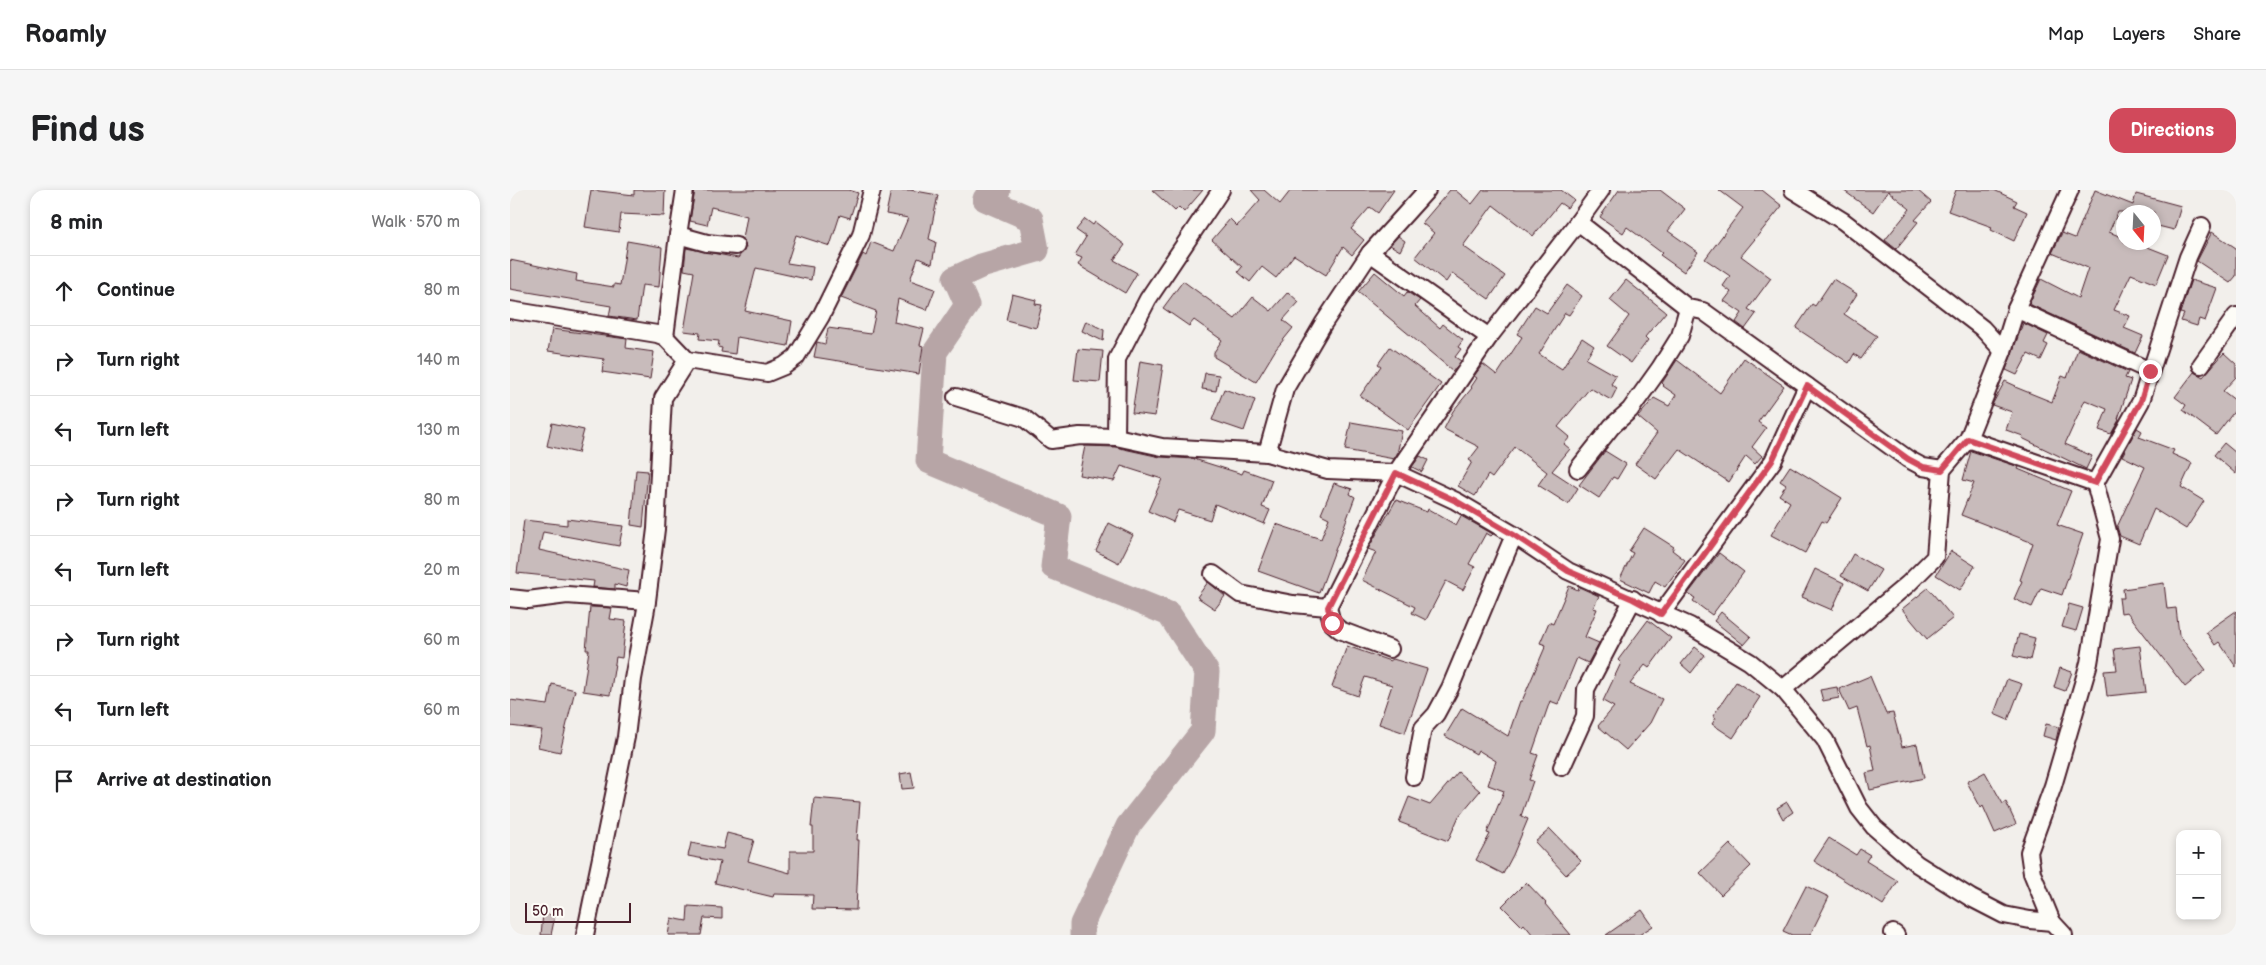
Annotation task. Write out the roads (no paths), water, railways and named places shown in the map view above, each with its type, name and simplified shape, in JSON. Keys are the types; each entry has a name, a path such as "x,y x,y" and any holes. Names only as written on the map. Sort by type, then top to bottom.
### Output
{"street":[{"path":"665,337 685,190"},
{"path":"510,310 657,334 665,337 687,360 767,373 784,366 796,357 821,316 861,235 872,190"},
{"path":"1116,437 1116,359 1148,299 1221,190"},
{"path":"1267,453 1286,389 1324,324 1370,253 1427,190"},
{"path":"1390,649 1340,630 1332,623 1328,607 1396,473 1489,338 1601,190"},
{"path":"1793,190 1842,221 1866,239 1982,328 2003,351"},
{"path":"1783,689 1908,584 1935,557 1942,470 1968,439 2003,351 2016,309 2069,190"},
{"path":"1578,222 1688,308 1702,312 1908,459 1923,467 1942,470"},
{"path":"2064,935 2052,922 2032,873 2029,852 2053,786 2089,663 2110,539 2095,483 2141,401 2188,257 2202,226"},
{"path":"678,235 708,243 736,246"},
{"path":"1370,253 1489,338"},
{"path":"1578,469 1612,426 1630,410 1660,368 1680,336 1688,308"},
{"path":"2016,309 2150,371"},
{"path":"2201,365 2236,316"},
{"path":"585,935 626,737 632,679 647,601 656,529 663,398 687,360"},
{"path":"1661,614 1772,461 1807,386"},
{"path":"956,397 1024,418 1051,440 1080,436 1116,437 1162,447 1267,453 1328,470 1396,473 1456,501 1514,535 1568,571 1690,626 1750,662 1783,689 1825,740 1859,808 1874,827 1917,864 1971,898 2004,915 2052,922"},
{"path":"1968,439 2095,483"},
{"path":"1414,777 1423,728 1436,714 1450,688 1514,535"},
{"path":"1212,574 1240,594 1293,604 1328,607"},
{"path":"510,598 528,600 567,595 647,601"},
{"path":"1562,767 1585,716 1586,690 1633,599"}],"waterway":[{"path":"998,190 985,199 1031,219 1037,250 981,266 955,278 967,305 935,352 928,461 1059,516 1053,567 1169,614 1207,672 1203,731 1128,826 1082,924 1082,935"}]}
